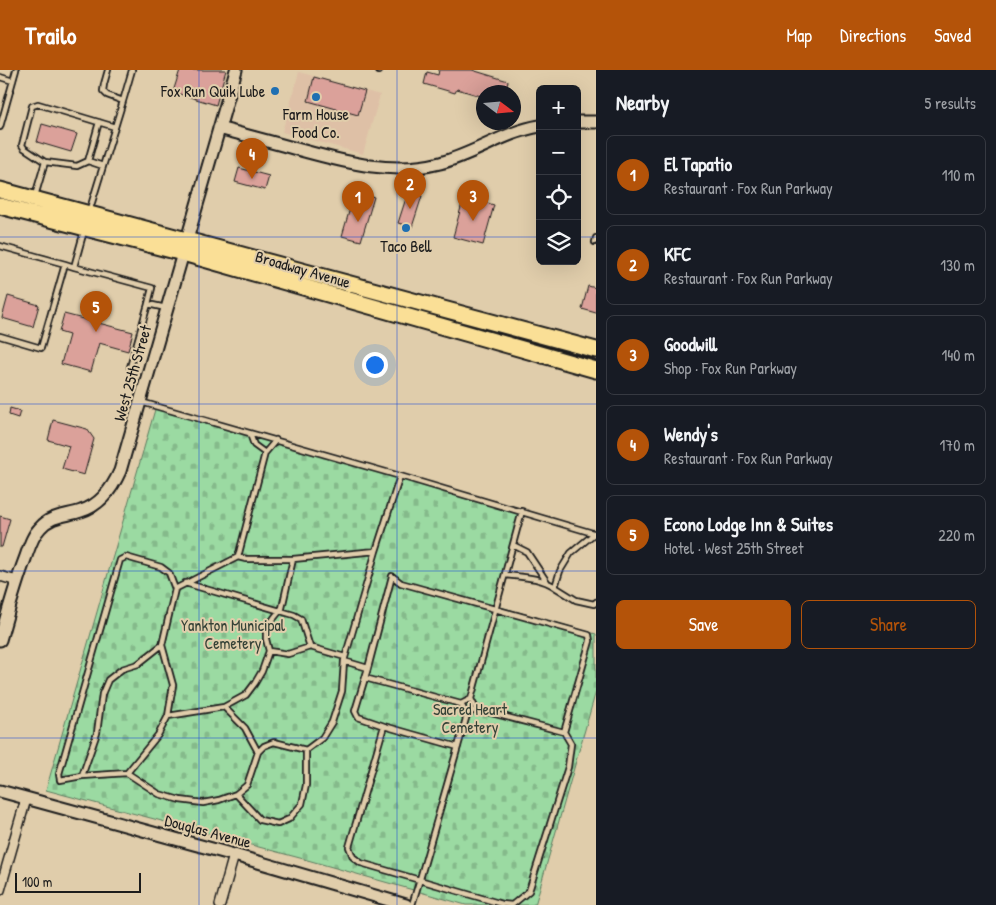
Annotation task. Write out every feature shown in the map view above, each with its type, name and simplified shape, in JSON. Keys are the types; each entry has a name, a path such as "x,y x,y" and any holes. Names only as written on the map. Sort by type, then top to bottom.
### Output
{"highway":[{"name":"Broadway Avenue","path":"1,198 34,199 87,221"},
{"name":"Broadway Avenue","path":"1,198 32,214 87,221 596,350"},
{"name":"Broadway Avenue","path":"185,246 596,370"}],"street":[{"name":"West 25th Street","path":"0,640 17,581 34,535 47,521 58,516 82,511 96,504 109,492 120,471 236,70"},
{"path":"581,122 596,122"},
{"path":"219,128 336,160 376,167 405,168 439,163 456,158 508,134 536,127"},
{"path":"0,576 17,581"},
{"name":"Douglas Avenue","path":"0,791 234,855 406,905"},
{"path":"1,886 26,799"},
{"path":"220,905 234,855"}],"lane":[{"path":"0,127 16,70"},
{"path":"108,70 103,91 107,95 123,101"},
{"path":"74,267 132,70"},
{"path":"0,77 13,82"},
{"path":"103,166 88,161 77,166 45,162 24,148 22,145 32,106 38,104 115,127"},
{"path":"88,161 99,122"},
{"path":"32,214 34,199 45,162"},
{"path":"0,246 152,288 130,367"},
{"path":"0,336 41,348 65,264"},
{"path":"148,304 167,309"},
{"path":"140,402 596,533"},
{"path":"250,434 254,445 265,453"},
{"path":"238,557 265,453 276,440"},
{"path":"306,750 322,738 332,722 342,691 344,659 400,476"},
{"path":"476,709 471,699 522,511"},
{"path":"554,587 560,571 571,553 596,533"},
{"path":"513,545 527,552 547,582 554,587 576,600 594,604 596,602"},
{"path":"175,589 238,557 246,559 293,559 376,551"},
{"path":"127,773 158,735 168,716 173,685 162,645 175,589 169,573 161,567 126,558 120,560 59,774 60,780 82,776 127,773 159,794 180,800 203,803 236,794 247,785 258,752 264,746 274,742 306,750"},
{"path":"168,716 224,707 246,695 256,684 269,651 266,629 282,608 293,559"},
{"path":"506,574 547,582"},
{"path":"458,747 358,717 355,711 392,576 401,583 589,635 590,642 564,732"},
{"path":"186,584 294,615 301,619 310,647"},
{"path":"82,776 97,733 102,694 108,680 122,669 138,664 162,645"},
{"path":"269,651 288,654 310,647 368,668"},
{"path":"364,678 461,704 471,699"},
{"path":"461,704 467,715"},
{"path":"224,707 245,728 258,752"},
{"path":"384,726 350,847 353,857 361,863 420,880 502,904 512,905 529,891 568,767 571,744 564,732 476,709 467,715 420,880 412,905"},
{"path":"236,794 260,820 278,824 289,819 302,804 306,785 306,750"}],"shaded area":[{"path":"299,72 380,95 363,154 282,132"}],"green space":[{"name":"Yankton Municipal Cemetery","path":"156,406 522,511 497,606 596,634 596,691 535,905 466,905 311,861 46,790"}],"building":[{"path":"180,70 226,70 216,105 173,92"},
{"path":"439,70 472,70 508,81 507,85 476,85 476,95 457,89 455,93 424,84 427,72 438,75"},
{"path":"314,77 365,91 358,115 308,101"},
{"path":"42,124 77,134 71,152 37,142"},
{"path":"239,168 269,176 265,190 235,182"},
{"path":"355,191 374,197 361,241 342,236"},
{"path":"408,192 422,196 412,227 398,223"},
{"path":"464,196 494,205 483,245 453,237"},
{"path":"588,286 596,288 596,313 582,309"},
{"path":"8,296 39,305 33,327 2,318"},
{"path":"64,314 133,332 128,351 99,343 91,372 61,364 69,335 59,332"},
{"path":"10,408 20,411 18,418 9,415"},
{"path":"53,420 87,429 94,439 84,475 62,469 69,446 48,440"},
{"path":"0,516 10,519 2,547 0,547"}],"place":[{"name":"Fox Run Quik Lube","path":"275,91"},
{"name":"Farm House Food Co.","path":"316,97"},
{"name":"Wendy's","path":"252,179"},
{"name":"KFC","path":"410,209"},
{"name":"Goodwill","path":"473,221"},
{"name":"El Tapatio","path":"358,222"},
{"name":"Taco Bell","path":"406,228"},
{"name":"Econo Lodge Inn & Suites","path":"96,332"}],"park label":[{"name":"Sacred Heart Cemetery","path":"470,718"}]}
